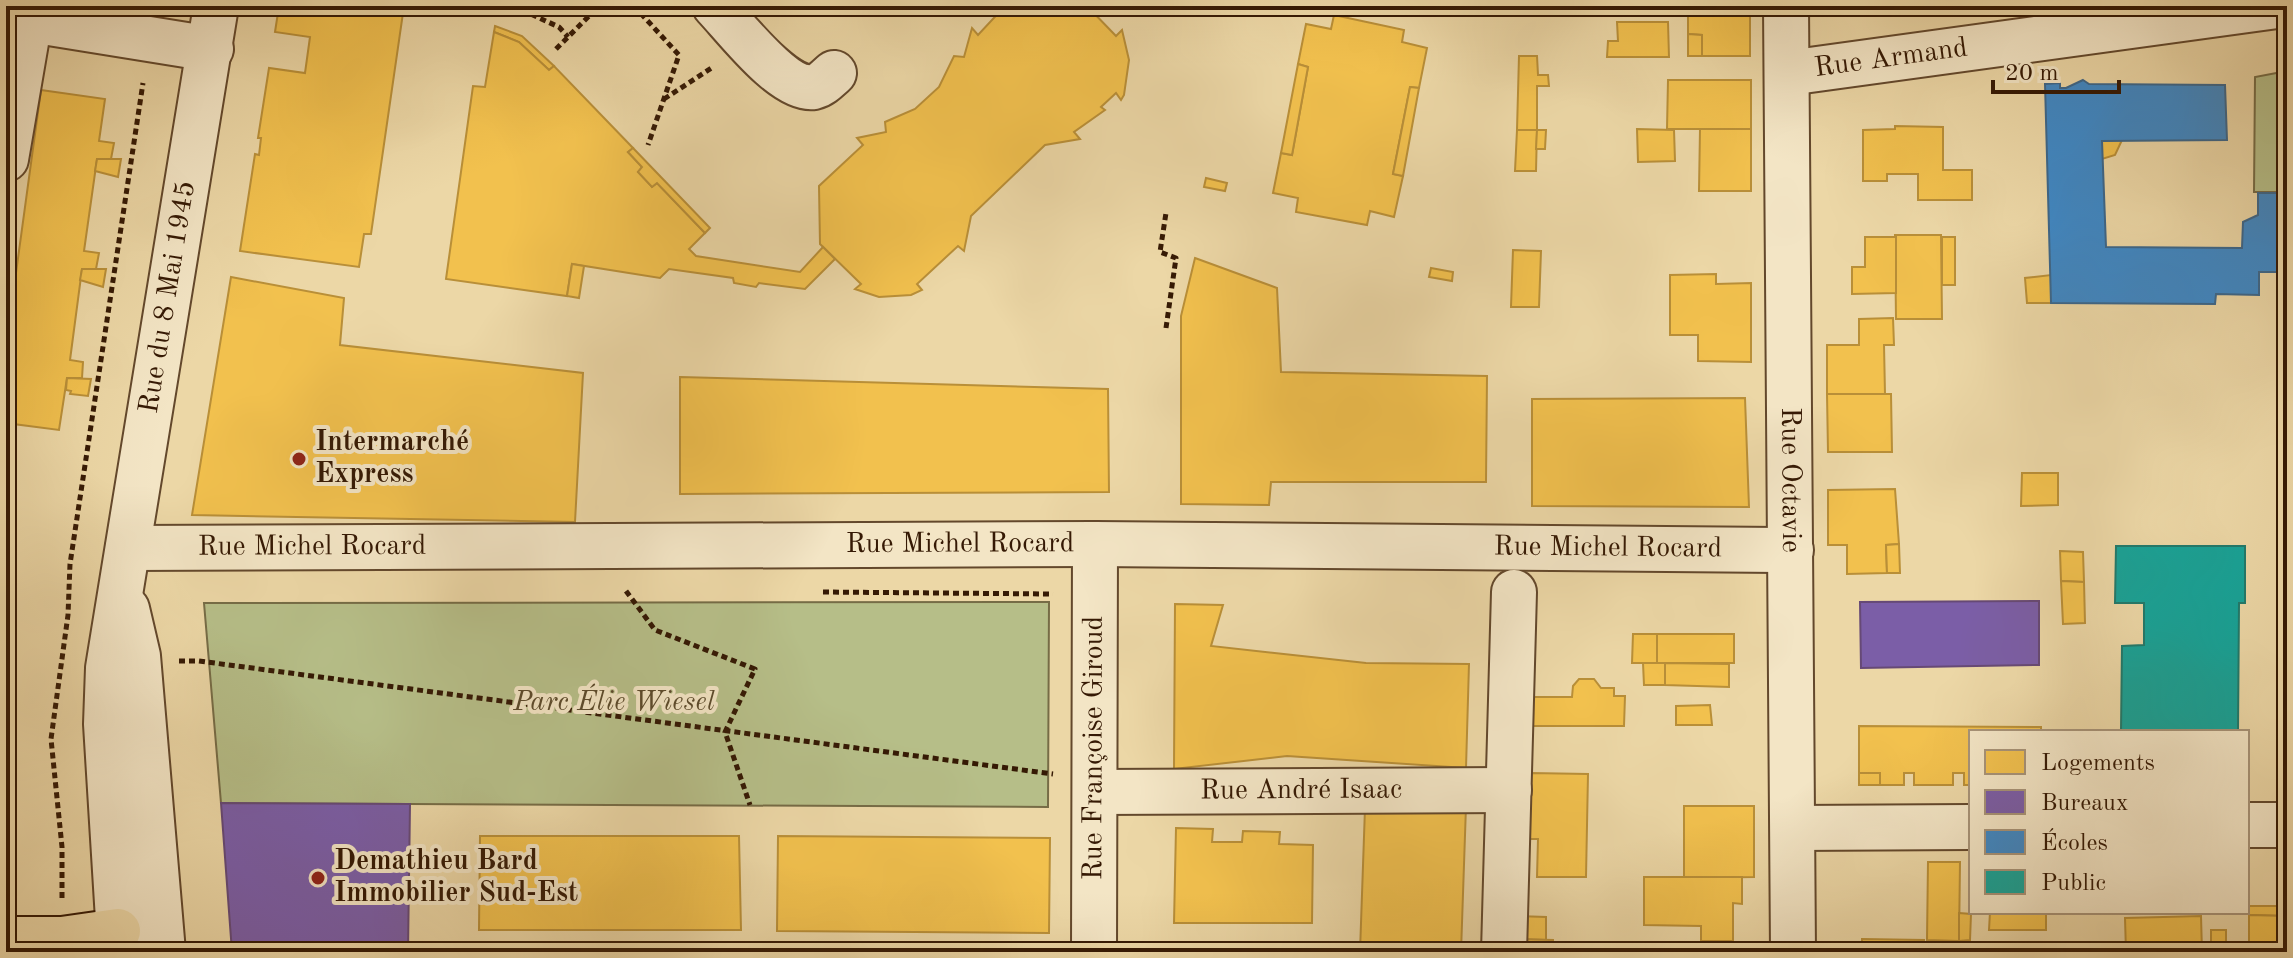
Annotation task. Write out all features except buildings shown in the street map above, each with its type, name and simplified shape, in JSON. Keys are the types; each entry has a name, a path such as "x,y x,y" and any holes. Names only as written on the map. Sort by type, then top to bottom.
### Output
{"highway":[{"path":"6,939 119,942"}],"street":[{"name":"Rue du 8 Mai 1945","path":"125,568 138,656 162,948 119,942 106,724 108,668 216,6"},
{"path":"715,6 788,81 805,87 818,87 834,73"},
{"name":"Rue Octavie","path":"1786,6 1793,952"},
{"name":"Rue Armand","path":"1788,73 2277,6"},
{"path":"6,159 18,18 211,49"},
{"name":"Rue Michel Rocard","path":"125,568 1095,544 1791,550"},
{"name":"Rue Françoise Giroud","path":"1094,952 1076,783 1095,544"},
{"path":"1504,952 1514,592"},
{"name":"Rue André Isaac","path":"1076,783 1509,790"},
{"path":"2249,825 2287,825"},
{"path":"1794,828 1969,827"}],"path":[{"path":"513,6 559,27 568,37"},
{"path":"556,49 599,6"},
{"path":"634,6 679,55 648,145"},
{"path":"663,99 750,42"},
{"path":"62,907 62,847 51,739 68,615 70,564 144,76"},
{"path":"1166,213 1160,252 1176,258 1166,328"},
{"path":"626,591 655,630 755,669 725,732 750,805"},
{"path":"170,661 199,661 1076,783"}],"green space":[{"path":"2287,71 2287,192 2254,192 2255,77"},
{"name":"Parc Élie Wiesel","path":"1049,602 1048,807 221,803 204,603"}],"place":[{"name":"Intermarché Express","path":"299,459"},
{"name":"Demathieu Bard Immobilier Sud-Est","path":"318,878"}]}
